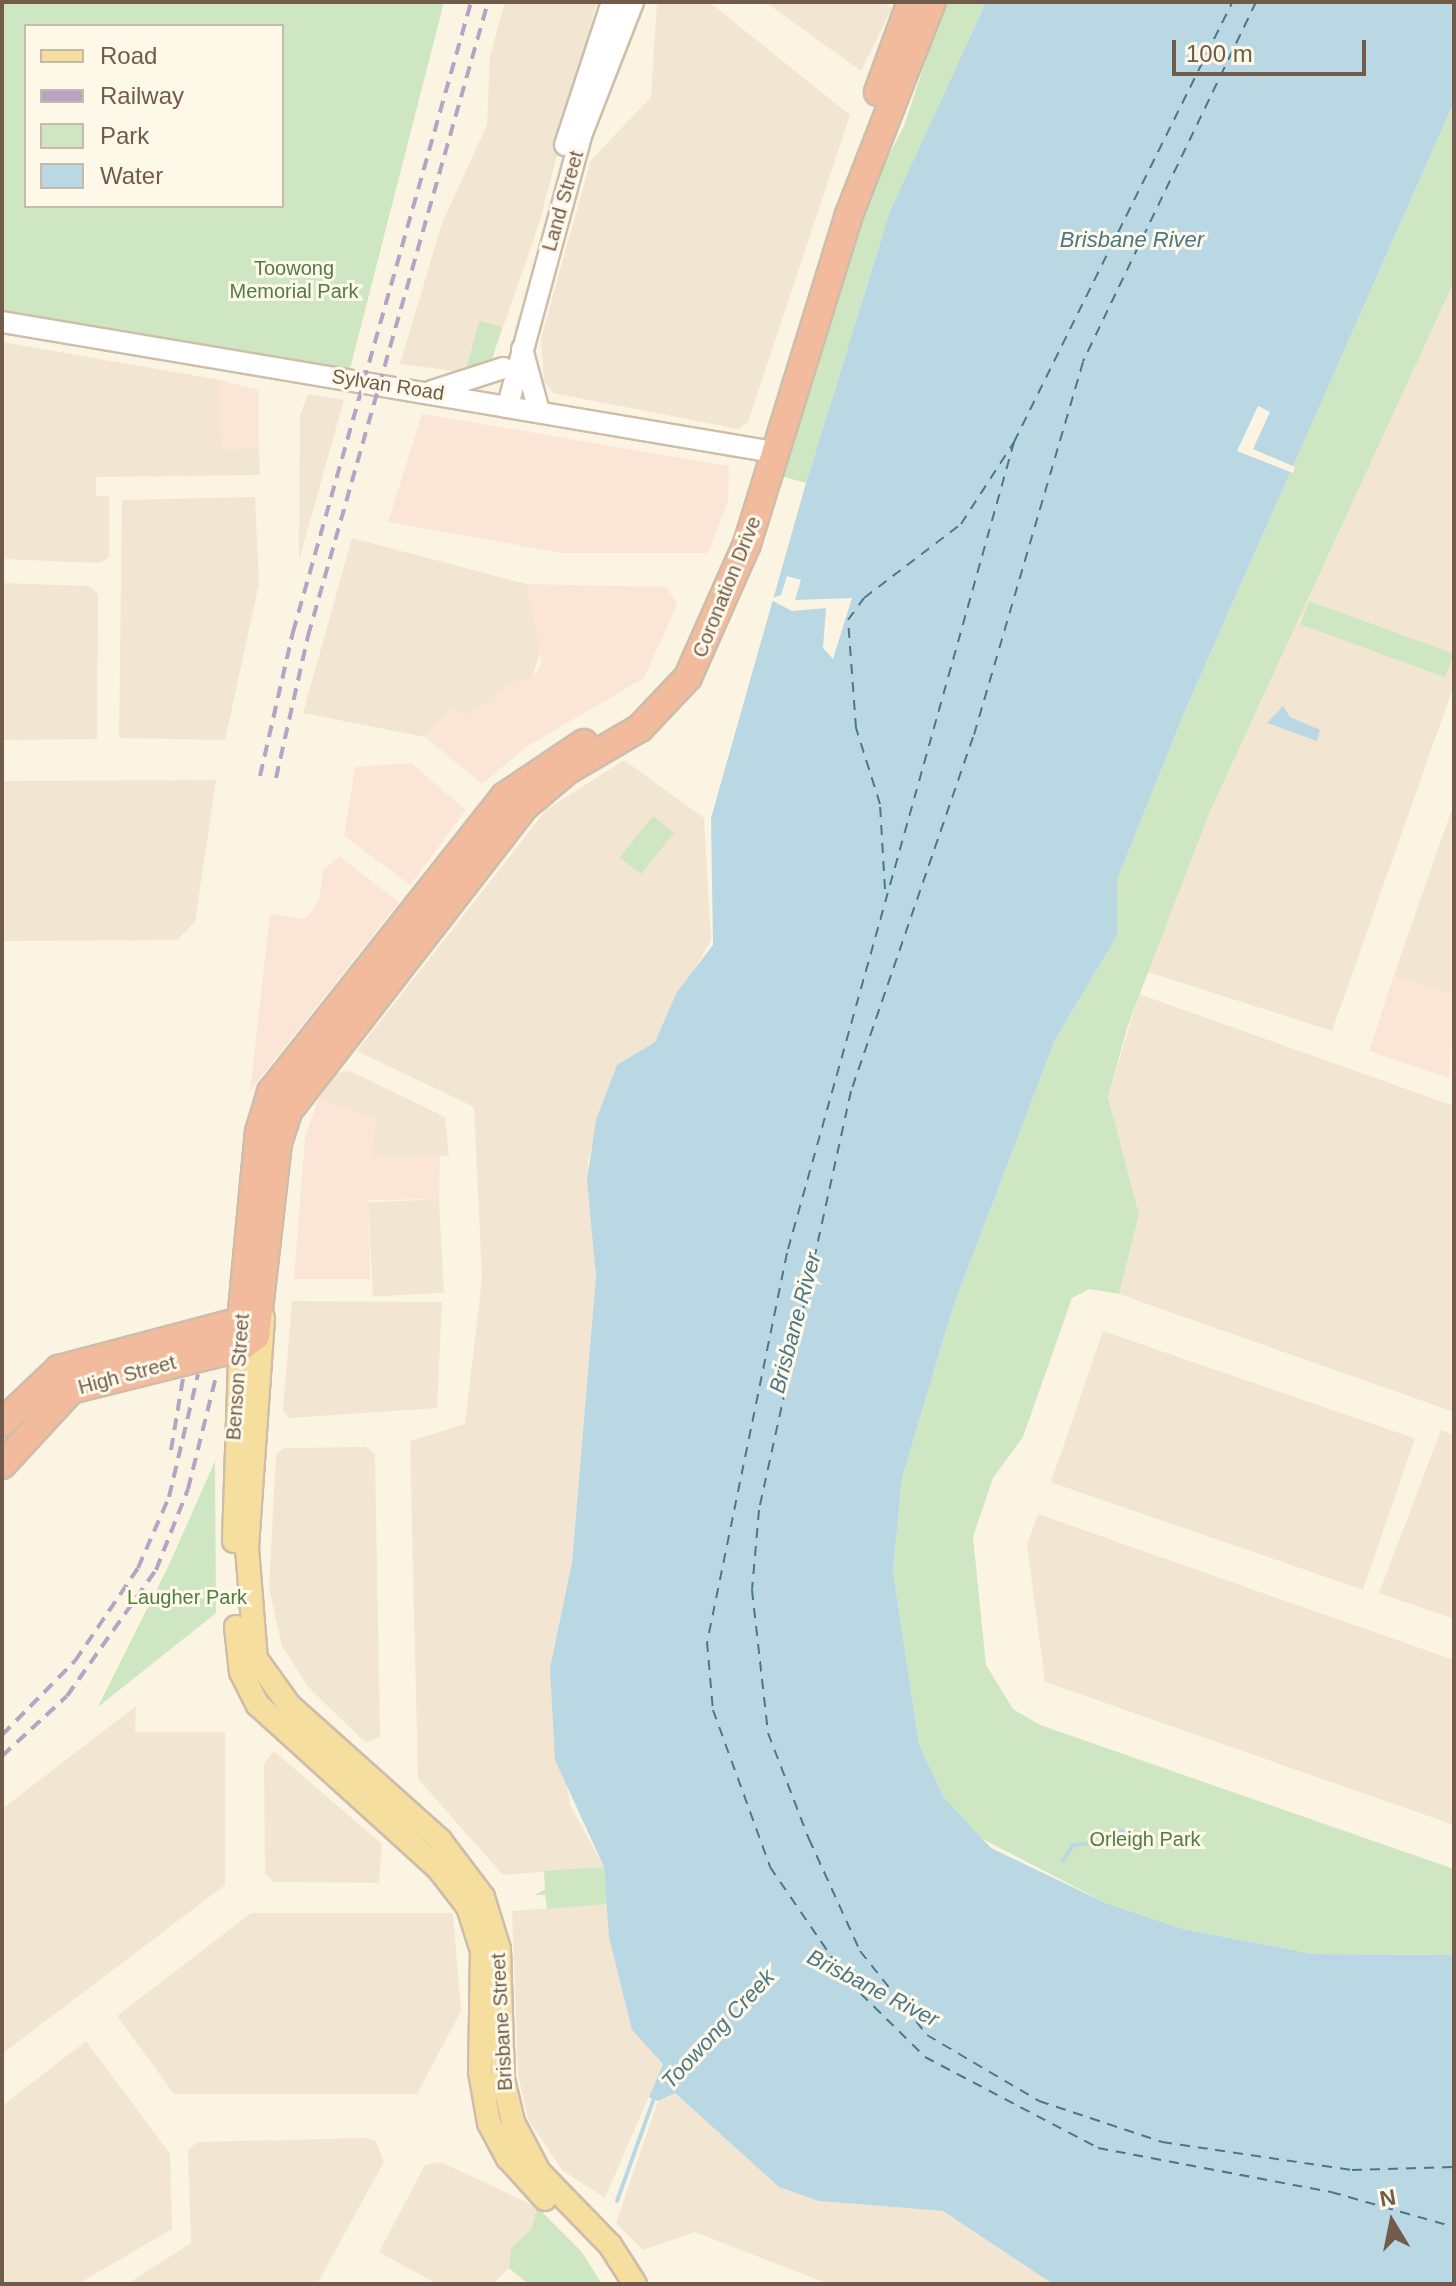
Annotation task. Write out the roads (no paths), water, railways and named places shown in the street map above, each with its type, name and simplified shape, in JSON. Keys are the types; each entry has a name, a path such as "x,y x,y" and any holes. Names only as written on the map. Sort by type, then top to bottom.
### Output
{"highway":[{"name":"Coronation Drive","path":"322,1044 525,806 568,770 640,728 676,693 718,620 812,274 911,2"},
{"name":"Coronation Drive","path":"766,451 848,217 932,2"},
{"name":"Benson Street","path":"250,1337 279,1134 322,1044"},
{"name":"High Street","path":"2,1423 59,1369 214,1330 250,1337"},
{"name":"High Street","path":"2,1465 71,1390 250,1337"}],"main road":[{"name":"Land Street","path":"501,404 503,368 612,2"},
{"name":"Land Street","path":"501,404 522,348 582,133 633,2"},
{"name":"Sylvan Road","path":"2,322 766,451"},
{"path":"522,348 539,411"},
{"path":"430,392 503,368"},
{"name":"Benson Street","path":"250,1337 233,1454 237,1642 247,1686 281,1713"},
{"name":"Brisbane Street","path":"281,1713 462,1896 482,1951 480,2072 492,2131 514,2166 623,2282"}],"water":[{"name":"Brisbane River","path":"986,2 1454,2 1454,102 1184,713 1117,880 1117,936 1055,1040 953,1307 902,1478 893,1571 919,1744 944,1798 991,1848 1106,1903 1183,1929 1314,1954 1454,1955 1454,2284 1053,2284 943,2211 819,2201 779,2187 675,2093 658,2101 649,2097 663,2064 632,2030 609,1937 604,1867 555,1760 550,1668 572,1562 596,1276 587,1180 596,1120 617,1065 655,1042 677,992 713,945 711,818 806,483 890,211"},
{"path":"1283,706 1290,717 1320,730 1317,741 1267,723"}],"waterway":[{"path":"1063,1861 1073,1845 1106,1842 1118,1829 1147,1842"},
{"name":"Toowong Creek","path":"617,2201 654,2098"}],"railway":[{"path":"260,776 293,632 471,2"},
{"path":"276,778 308,636 488,2"},
{"path":"2,1735 75,1661 138,1568 169,1497 198,1374"},
{"path":"2,1756 67,1696 156,1570 188,1489 216,1377"},
{"path":"171,1450 183,1378"}],"park label":[{"name":"Toowong Memorial Park","path":"294,280"},
{"name":"Laugher Park","path":"187,1597"},
{"name":"Orleigh Park","path":"1145,1839"}]}
